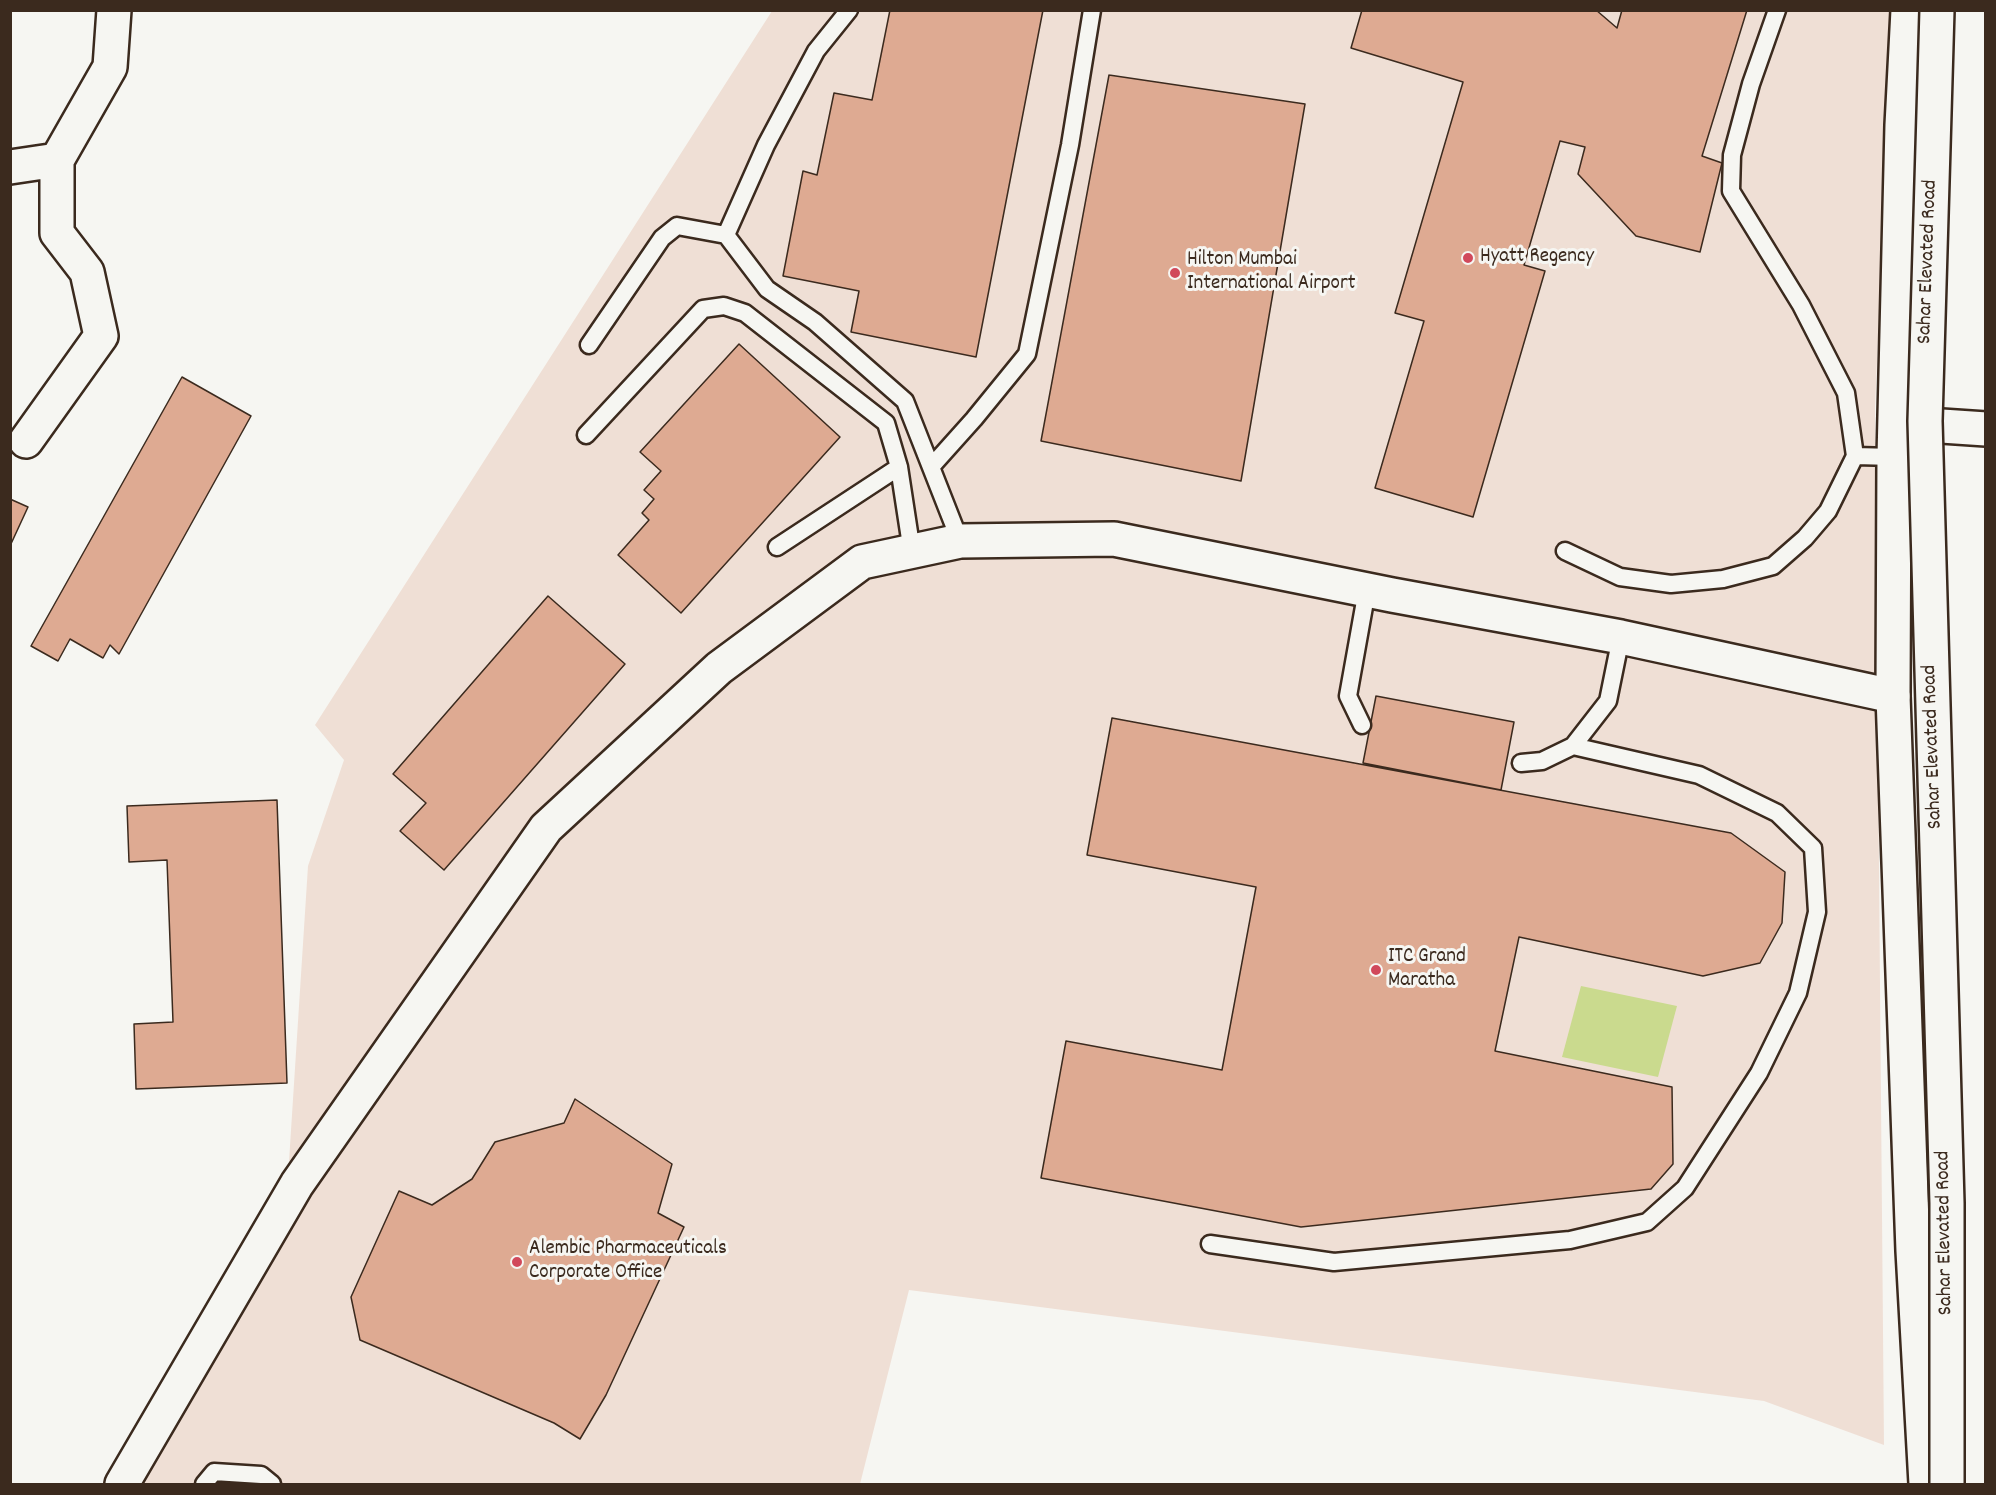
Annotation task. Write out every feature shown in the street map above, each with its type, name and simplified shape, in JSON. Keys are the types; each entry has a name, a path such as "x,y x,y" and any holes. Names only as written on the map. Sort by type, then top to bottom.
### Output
{"main road":[{"path":"26,441 101,336 87,272 57,233 57,160 110,67 114,10"},
{"path":"1908,10 1902,125 1894,457 1893,696 1912,1251 1926,1485"},
{"name":"Sahar Elevated Road","path":"1937,10 1924,421 1947,1203 1947,1485"},
{"path":"10,167 57,160"},
{"path":"1896,423 1986,429"},
{"path":"122,1485 297,1184 546,828 718,668 862,562 960,542 1113,539 1367,590 1622,637 1893,696"}],"lane":[{"path":"726,235 766,145 816,51 849,10"},
{"path":"931,467 1027,354 1070,145 1092,10"},
{"path":"1565,551 1620,577 1671,584 1723,579 1773,566 1805,538 1828,511 1855,456 1846,393 1801,305 1731,191 1732,155 1748,94 1777,10"},
{"path":"589,345 662,238 677,226 726,235 767,289 815,322 904,401 960,542"},
{"path":"586,435 703,309 724,306 745,313 886,423 899,467 912,552"},
{"path":"1855,456 1894,457"},
{"path":"777,548 899,467"},
{"path":"1362,726 1348,696 1367,590"},
{"path":"1521,763 1542,761 1574,746 1608,701 1622,637"},
{"path":"1210,1244 1334,1262 1570,1240 1647,1222 1685,1188 1759,1073 1798,993 1818,912 1813,848 1777,813 1699,776 1574,746"},
{"path":"204,1485 214,1472 261,1475 272,1485"}],"shaded area":[{"path":"772,11 1892,11 1875,408 1884,1445 1764,1401 909,1290 860,1484 112,1484 286,1208 308,866 344,760 315,725"}],"green space":[{"path":"1581,986 1677,1006 1658,1077 1562,1057"}],"building":[{"path":"890,10 1043,10 976,357 851,332 859,291 783,276 803,171 817,175 834,93 872,100"},
{"name":"Hyatt Regency","path":"1362,10 1596,10 1617,28 1622,10 1747,10 1702,156 1722,163 1700,252 1636,236 1578,174 1585,147 1560,141 1524,265 1545,271 1473,517 1375,488 1424,321 1395,313 1463,82 1351,48"},
{"name":"Hilton Mumbai International Airport","path":"1109,75 1305,104 1241,481 1041,441"},
{"path":"739,344 840,437 681,613 618,555 649,520 642,513 654,499 644,490 661,471 640,452"},
{"path":"182,377 251,416 119,654 110,645 103,658 70,639 58,661 31,646"},
{"path":"10,499 28,507 10,546"},
{"path":"548,596 625,664 444,870 400,831 426,803 393,774"},
{"path":"1376,696 1514,722 1501,790 1363,763"},
{"name":"ITC Grand Maratha","path":"1112,718 1731,833 1785,872 1782,923 1760,963 1703,976 1519,937 1495,1051 1672,1087 1673,1164 1651,1189 1301,1227 1041,1178 1066,1041 1222,1070 1256,887 1087,855"},
{"path":"277,800 287,1083 136,1089 134,1024 173,1022 167,860 129,862 127,806"},
{"name":"Alembic Pharmaceuticals Corporate Office","path":"575,1099 672,1164 658,1213 684,1227 606,1395 580,1439 554,1423 360,1340 351,1297 399,1191 432,1205 472,1179 495,1142 564,1123"}],"place":[{"name":"Hyatt Regency","path":"1468,258"},
{"name":"Hilton Mumbai International Airport","path":"1175,273"},
{"name":"ITC Grand Maratha","path":"1376,970"},
{"name":"Alembic Pharmaceuticals Corporate Office","path":"517,1262"}]}
